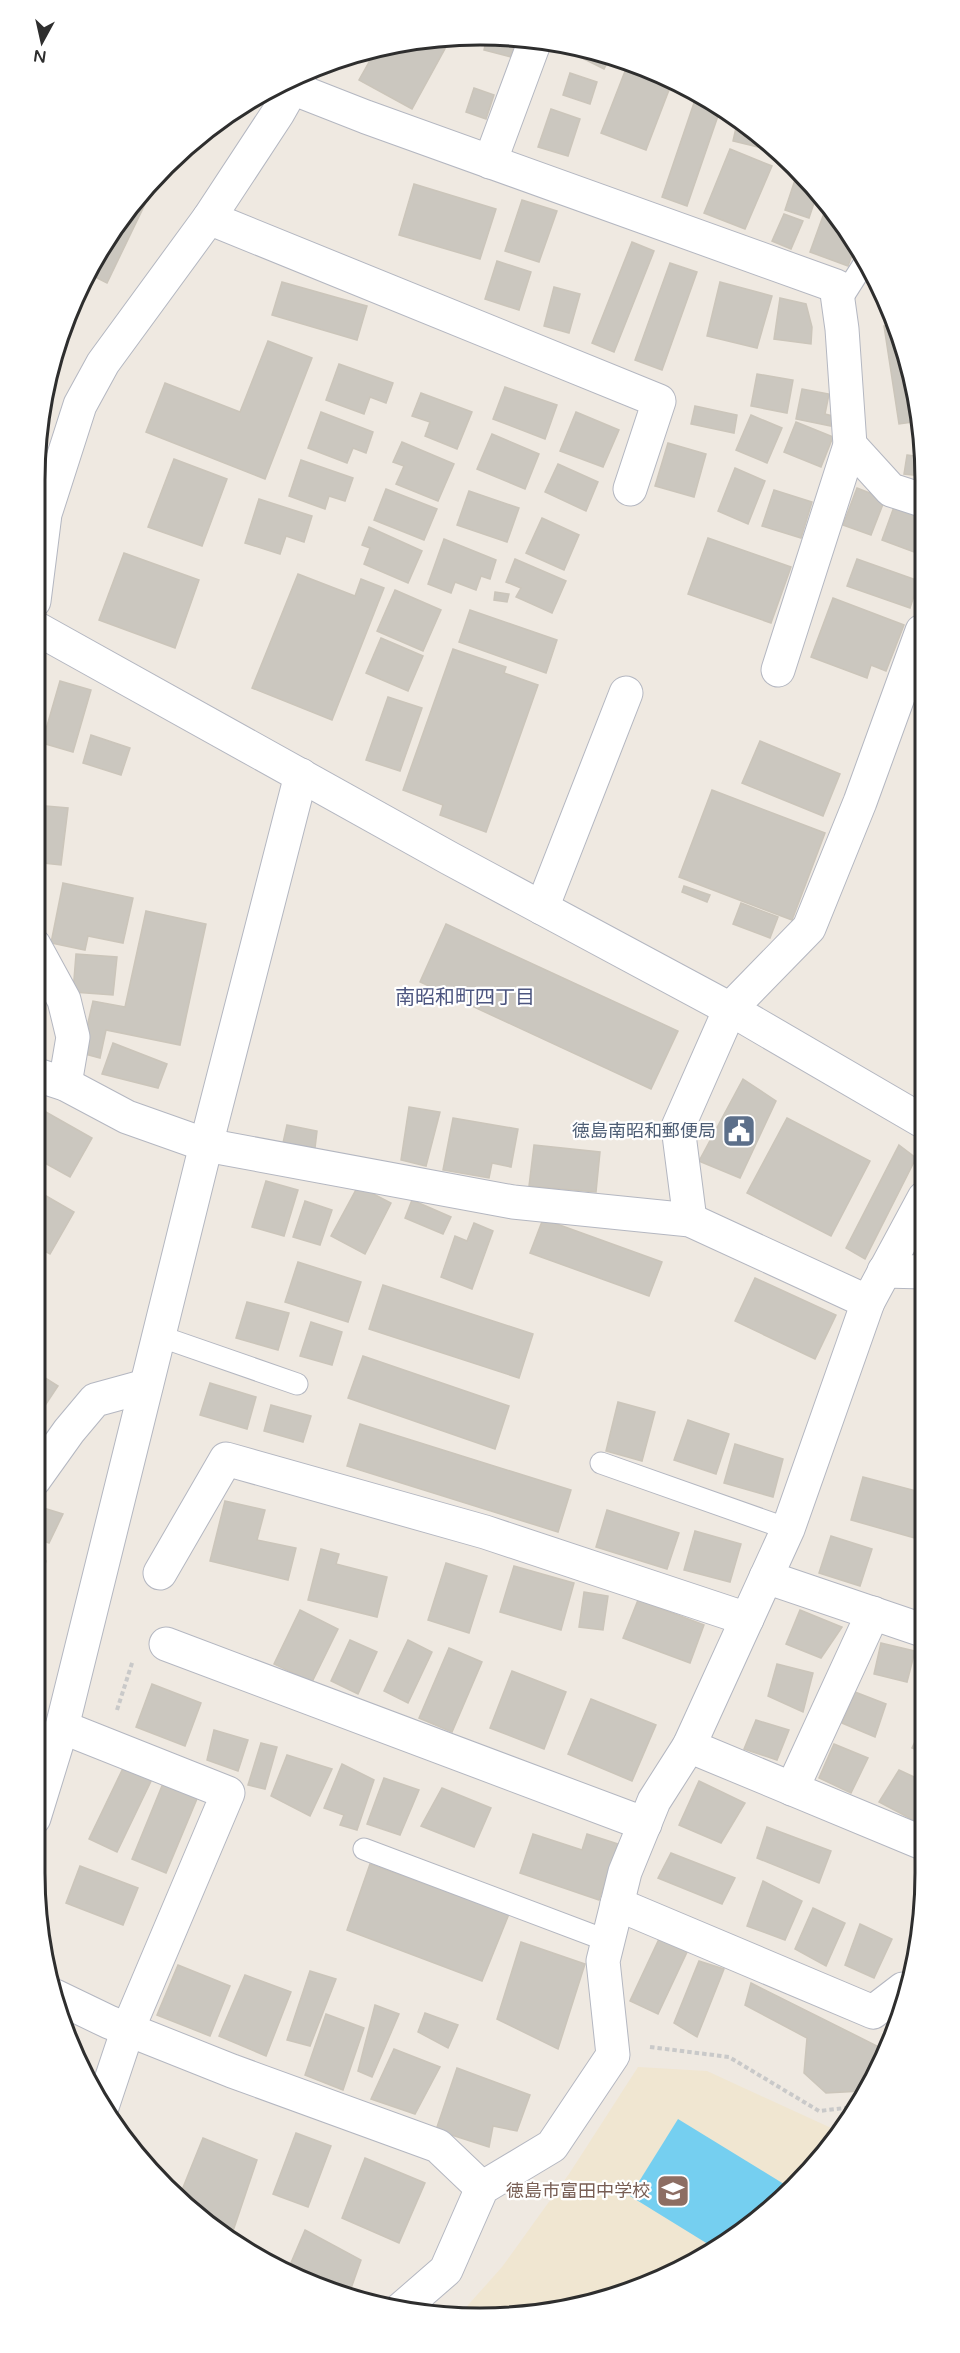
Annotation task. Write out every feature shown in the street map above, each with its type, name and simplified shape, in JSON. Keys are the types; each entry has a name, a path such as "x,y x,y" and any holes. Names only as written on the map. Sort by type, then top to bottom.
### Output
{"street":[{"path":"490,162 532,48"},
{"path":"302,84 490,162 836,286 849,445 778,670"},
{"path":"45,514 81,405 103,363 208,218 279,113 292,88"},
{"path":"208,218 659,401 630,489"},
{"path":"849,445 891,490 915,498"},
{"path":"45,633 730,1009 915,1117"},
{"path":"690,1220 678,1127 730,1009 809,928 860,802 915,650"},
{"path":"543,908 626,693"},
{"path":"45,1782 62,1727 206,1145 301,775"},
{"path":"45,965 64,1000 73,1037 66,1084"},
{"path":"45,1077 66,1084 127,1117 206,1145 513,1202 690,1220 868,1302"},
{"path":"409,2302 446,2270 482,2188 552,2146 613,2055 603,1961 625,1872 654,1801 689,1746 788,1529 868,1302 915,1214"},
{"path":"884,1271 915,1272"},
{"path":"45,1465 95,1400 146,1386"},
{"path":"160,1573 226,1459 485,1532 747,1618"},
{"path":"766,1577 915,1628"},
{"path":"792,1789 873,1613"},
{"path":"166,1644 645,1824"},
{"path":"62,1727 228,1793 128,2029 106,2095"},
{"path":"689,1746 915,1840"},
{"path":"617,1904 873,2012 899,1989"},
{"path":"64,2000 232,2071 438,2146 482,2188"}],"lane":[{"path":"838,303 860,269"},
{"path":"159,1336 297,1384"},
{"path":"601,1463 788,1529"},
{"path":"364,1849 608,1941"}],"path":[{"path":"612,2042 729,2057 819,2111 846,2109"}],"shaded area":[{"name":"徳島市富田中学校","path":"638,2067 707,2071 832,2128 788,2181 767,2200 722,2235 672,2263 620,2285 565,2300 508,2307 466,2307 502,2267 569,2174"}],"water":[{"path":"678,2119 784,2184 745,2218 708,2244 630,2196"}],"building":[{"path":"485,45 514,47 511,57 484,50"},
{"path":"446,47 412,109 359,80 371,59 395,53"},
{"path":"579,56 606,64 604,69"},
{"path":"625,70 669,89 646,150 601,133"},
{"path":"570,73 597,82 590,104 563,95"},
{"path":"474,88 494,95 486,119 466,112"},
{"path":"695,101 718,116 687,206 662,197"},
{"path":"551,109 580,119 568,156 538,147"},
{"path":"736,128 761,148 733,141"},
{"path":"730,149 772,166 745,229 704,213"},
{"path":"795,180 814,202 809,218 785,210"},
{"path":"414,184 496,209 480,259 399,235"},
{"path":"522,200 557,211 539,262 505,251"},
{"path":"146,201 107,283 95,277 118,238"},
{"path":"784,214 803,221 791,249 772,241"},
{"path":"823,216 827,217 852,255 848,266 810,252"},
{"path":"632,242 654,251 614,352 592,343"},
{"path":"497,261 531,272 519,310 485,299"},
{"path":"670,263 697,272 662,370 635,360"},
{"path":"282,282 367,306 357,340 272,315"},
{"path":"720,282 772,296 757,348 707,336"},
{"path":"554,287 580,294 569,333 544,326"},
{"path":"780,298 806,304 812,327 811,344 774,339"},
{"path":"884,326 886,326 900,367 911,422 899,424"},
{"path":"268,341 312,358 265,479 146,432 165,383 240,412"},
{"path":"339,364 393,383 386,403 370,397 364,414 326,400"},
{"path":"757,374 793,380 787,413 751,406"},
{"path":"505,387 557,405 545,439 493,419"},
{"path":"802,389 829,394 825,414 833,416 831,426 796,419"},
{"path":"421,393 472,412 457,449 425,436 430,422 412,416"},
{"path":"695,406 737,415 734,433 691,424"},
{"path":"321,412 373,432 366,453 353,448 347,463 308,448"},
{"path":"576,412 619,430 603,467 560,451"},
{"path":"751,415 782,428 767,463 736,450"},
{"path":"796,422 833,437 821,467 784,452"},
{"path":"492,434 539,454 525,489 477,469"},
{"path":"402,442 454,464 438,501 396,484 404,466 393,462"},
{"path":"668,443 706,454 694,497 655,486"},
{"path":"907,455 914,456 915,475 904,474"},
{"path":"174,459 227,479 202,546 148,527"},
{"path":"301,460 353,478 345,501 329,496 325,509 289,496"},
{"path":"558,464 598,482 586,511 545,492"},
{"path":"735,468 765,481 748,524 718,511"},
{"path":"857,488 885,499 871,535 843,525"},
{"path":"386,489 437,509 424,540 374,520"},
{"path":"774,490 812,502 801,538 762,526"},
{"path":"469,491 519,508 507,542 457,525"},
{"path":"259,499 312,516 304,542 286,536 280,554 245,543"},
{"path":"895,504 915,511 915,552 882,540"},
{"path":"542,518 579,535 564,570 526,553"},
{"path":"369,527 422,551 408,583 364,564 370,548 362,545"},
{"path":"708,538 791,567 771,623 688,594"},
{"path":"444,539 496,560 490,579 481,576 476,590 455,582 451,593 428,584"},
{"path":"124,553 199,580 175,648 99,620"},
{"path":"515,559 566,581 552,613 516,597 521,588 506,582"},
{"path":"857,559 915,580 915,593 910,608 847,586"},
{"path":"298,574 355,596 361,579 384,588 332,720 252,688"},
{"path":"395,590 441,610 423,651 377,631"},
{"path":"495,592 509,594 507,602 494,600"},
{"path":"833,598 904,625 886,671 871,665 867,678 811,657"},
{"path":"470,610 557,640 546,673 459,642"},
{"path":"381,638 423,656 408,691 366,673"},
{"path":"453,649 506,667 504,673 538,685 486,832 440,815 443,805 403,790"},
{"path":"60,681 91,690 73,752 45,744 45,733"},
{"path":"388,697 422,708 400,771 366,760"},
{"path":"91,735 130,748 121,775 83,763"},
{"path":"760,741 840,774 823,816 742,783"},
{"path":"712,790 825,833 792,920 679,877"},
{"path":"45,806 68,808 61,865 45,863"},
{"path":"63,883 133,898 123,943 88,936 85,950 51,943"},
{"path":"684,886 710,895 707,902 682,892"},
{"path":"741,903 778,917 770,938 733,924"},
{"path":"146,911 206,924 180,1045 106,1030 100,1058 81,1053 93,1001 125,1007"},
{"path":"446,924 678,1031 651,1089 420,982"},
{"path":"76,954 117,957 113,995 73,992"},
{"path":"113,1043 167,1064 158,1088 102,1074"},
{"path":"743,1079 776,1101 740,1178 699,1161"},
{"path":"409,1107 440,1112 426,1166 401,1160"},
{"path":"45,1112 92,1138 70,1177 45,1163"},
{"path":"453,1118 518,1129 511,1167 492,1163 489,1178 443,1170"},
{"path":"787,1118 870,1161 831,1236 747,1193"},
{"path":"287,1125 317,1131 315,1148 283,1143"},
{"path":"534,1145 600,1152 596,1192 529,1186"},
{"path":"899,1145 915,1157 915,1160 865,1259 846,1248"},
{"path":"266,1181 298,1190 284,1236 252,1227"},
{"path":"358,1186 391,1203 365,1254 331,1236"},
{"path":"45,1195 74,1212 50,1254 45,1251"},
{"path":"412,1200 451,1217 443,1234 405,1218"},
{"path":"305,1201 332,1210 320,1245 293,1237"},
{"path":"543,1219 662,1262 649,1296 530,1253"},
{"path":"474,1223 493,1231 472,1289 441,1277 455,1236 467,1241"},
{"path":"298,1262 361,1282 348,1322 285,1302"},
{"path":"755,1278 836,1315 815,1359 735,1321"},
{"path":"383,1285 533,1334 519,1378 369,1329"},
{"path":"247,1302 289,1313 278,1350 236,1338"},
{"path":"311,1322 342,1332 332,1365 300,1356"},
{"path":"363,1356 509,1406 495,1449 348,1398"},
{"path":"45,1378 58,1386 45,1406"},
{"path":"210,1383 256,1397 247,1429 200,1415"},
{"path":"618,1402 655,1412 642,1461 606,1451"},
{"path":"271,1405 311,1416 303,1442 264,1431"},
{"path":"688,1420 729,1434 716,1474 674,1460"},
{"path":"360,1424 571,1490 558,1532 347,1466"},
{"path":"735,1444 783,1459 773,1497 724,1483"},
{"path":"863,1477 915,1491 915,1538 851,1520"},
{"path":"225,1501 265,1510 257,1540 296,1548 288,1580 210,1561"},
{"path":"45,1508 63,1514 49,1543 45,1541"},
{"path":"607,1510 679,1533 667,1569 596,1547"},
{"path":"695,1531 741,1544 730,1582 684,1570"},
{"path":"831,1536 872,1549 860,1586 819,1573"},
{"path":"321,1549 339,1554 336,1564 387,1577 377,1617 308,1600"},
{"path":"446,1563 487,1576 469,1633 428,1620"},
{"path":"514,1566 574,1583 561,1630 500,1612"},
{"path":"584,1592 608,1596 603,1630 579,1627"},
{"path":"638,1600 704,1625 690,1663 623,1638"},
{"path":"300,1610 338,1629 312,1682 274,1664"},
{"path":"800,1610 842,1627 821,1658 786,1644"},
{"path":"350,1640 377,1652 358,1694 331,1681"},
{"path":"408,1640 432,1652 408,1703 384,1691"},
{"path":"881,1643 915,1651 907,1682 874,1674"},
{"path":"449,1648 482,1662 452,1732 419,1718"},
{"path":"777,1664 813,1673 803,1712 768,1696"},
{"path":"512,1671 566,1692 544,1749 490,1728"},
{"path":"152,1684 201,1703 185,1746 136,1727"},
{"path":"855,1692 886,1704 875,1737 842,1723"},
{"path":"591,1699 656,1725 632,1781 568,1754"},
{"path":"756,1720 789,1730 777,1760 744,1749"},
{"path":"214,1730 248,1740 238,1771 207,1760"},
{"path":"261,1743 277,1747 265,1789 248,1785"},
{"path":"834,1744 868,1758 851,1793 819,1778"},
{"path":"287,1755 332,1769 310,1816 271,1796"},
{"path":"126,1762 154,1775 117,1852 89,1839"},
{"path":"342,1764 374,1780 357,1830 340,1825 344,1815 324,1808"},
{"path":"899,1770 915,1777 915,1821 879,1802"},
{"path":"384,1778 419,1790 400,1835 367,1824"},
{"path":"164,1781 199,1794 166,1873 132,1859"},
{"path":"699,1781 745,1803 721,1843 679,1825"},
{"path":"442,1788 491,1808 474,1847 421,1826"},
{"path":"767,1827 831,1851 819,1883 757,1858"},
{"path":"533,1834 582,1850 587,1834 618,1844 599,1900 520,1873"},
{"path":"671,1853 735,1878 722,1904 658,1878"},
{"path":"370,1864 509,1914 482,1981 347,1930"},
{"path":"80,1866 138,1888 123,1925 66,1903"},
{"path":"763,1881 802,1901 785,1940 747,1926"},
{"path":"813,1908 845,1923 826,1966 795,1949"},
{"path":"860,1924 892,1939 874,1978 845,1965"},
{"path":"659,1939 687,1952 658,2014 630,2001"},
{"path":"521,1942 585,1964 558,2049 497,2019"},
{"path":"699,1961 724,1969 697,2037 674,2023"},
{"path":"178,1965 230,1986 210,2036 157,2015"},
{"path":"310,1971 336,1979 310,2046 287,2040"},
{"path":"245,1975 291,1992 266,2056 219,2036"},
{"path":"751,1983 878,2047 856,2091 826,2093 804,2073 807,2038 745,2005"},
{"path":"375,2005 399,2014 372,2077 358,2071"},
{"path":"425,2013 458,2025 448,2048 418,2032"},
{"path":"326,2014 364,2028 343,2090 305,2075"},
{"path":"394,2049 440,2067 415,2114 371,2099"},
{"path":"457,2068 530,2095 517,2131 493,2126 489,2147 436,2130"},
{"path":"296,2133 331,2146 308,2207 273,2194"},
{"path":"203,2138 257,2160 233,2231 182,2190"},
{"path":"365,2158 425,2183 399,2243 342,2218"},
{"path":"305,2230 361,2260 351,2288 290,2264"}],"place":[{"name":"徳島南昭和郵便局","path":"739,1131"},
{"name":"徳島市富田中学校","path":"673,2191"}],"district":[{"name":"南昭和町四丁目","path":"465,997"}]}
